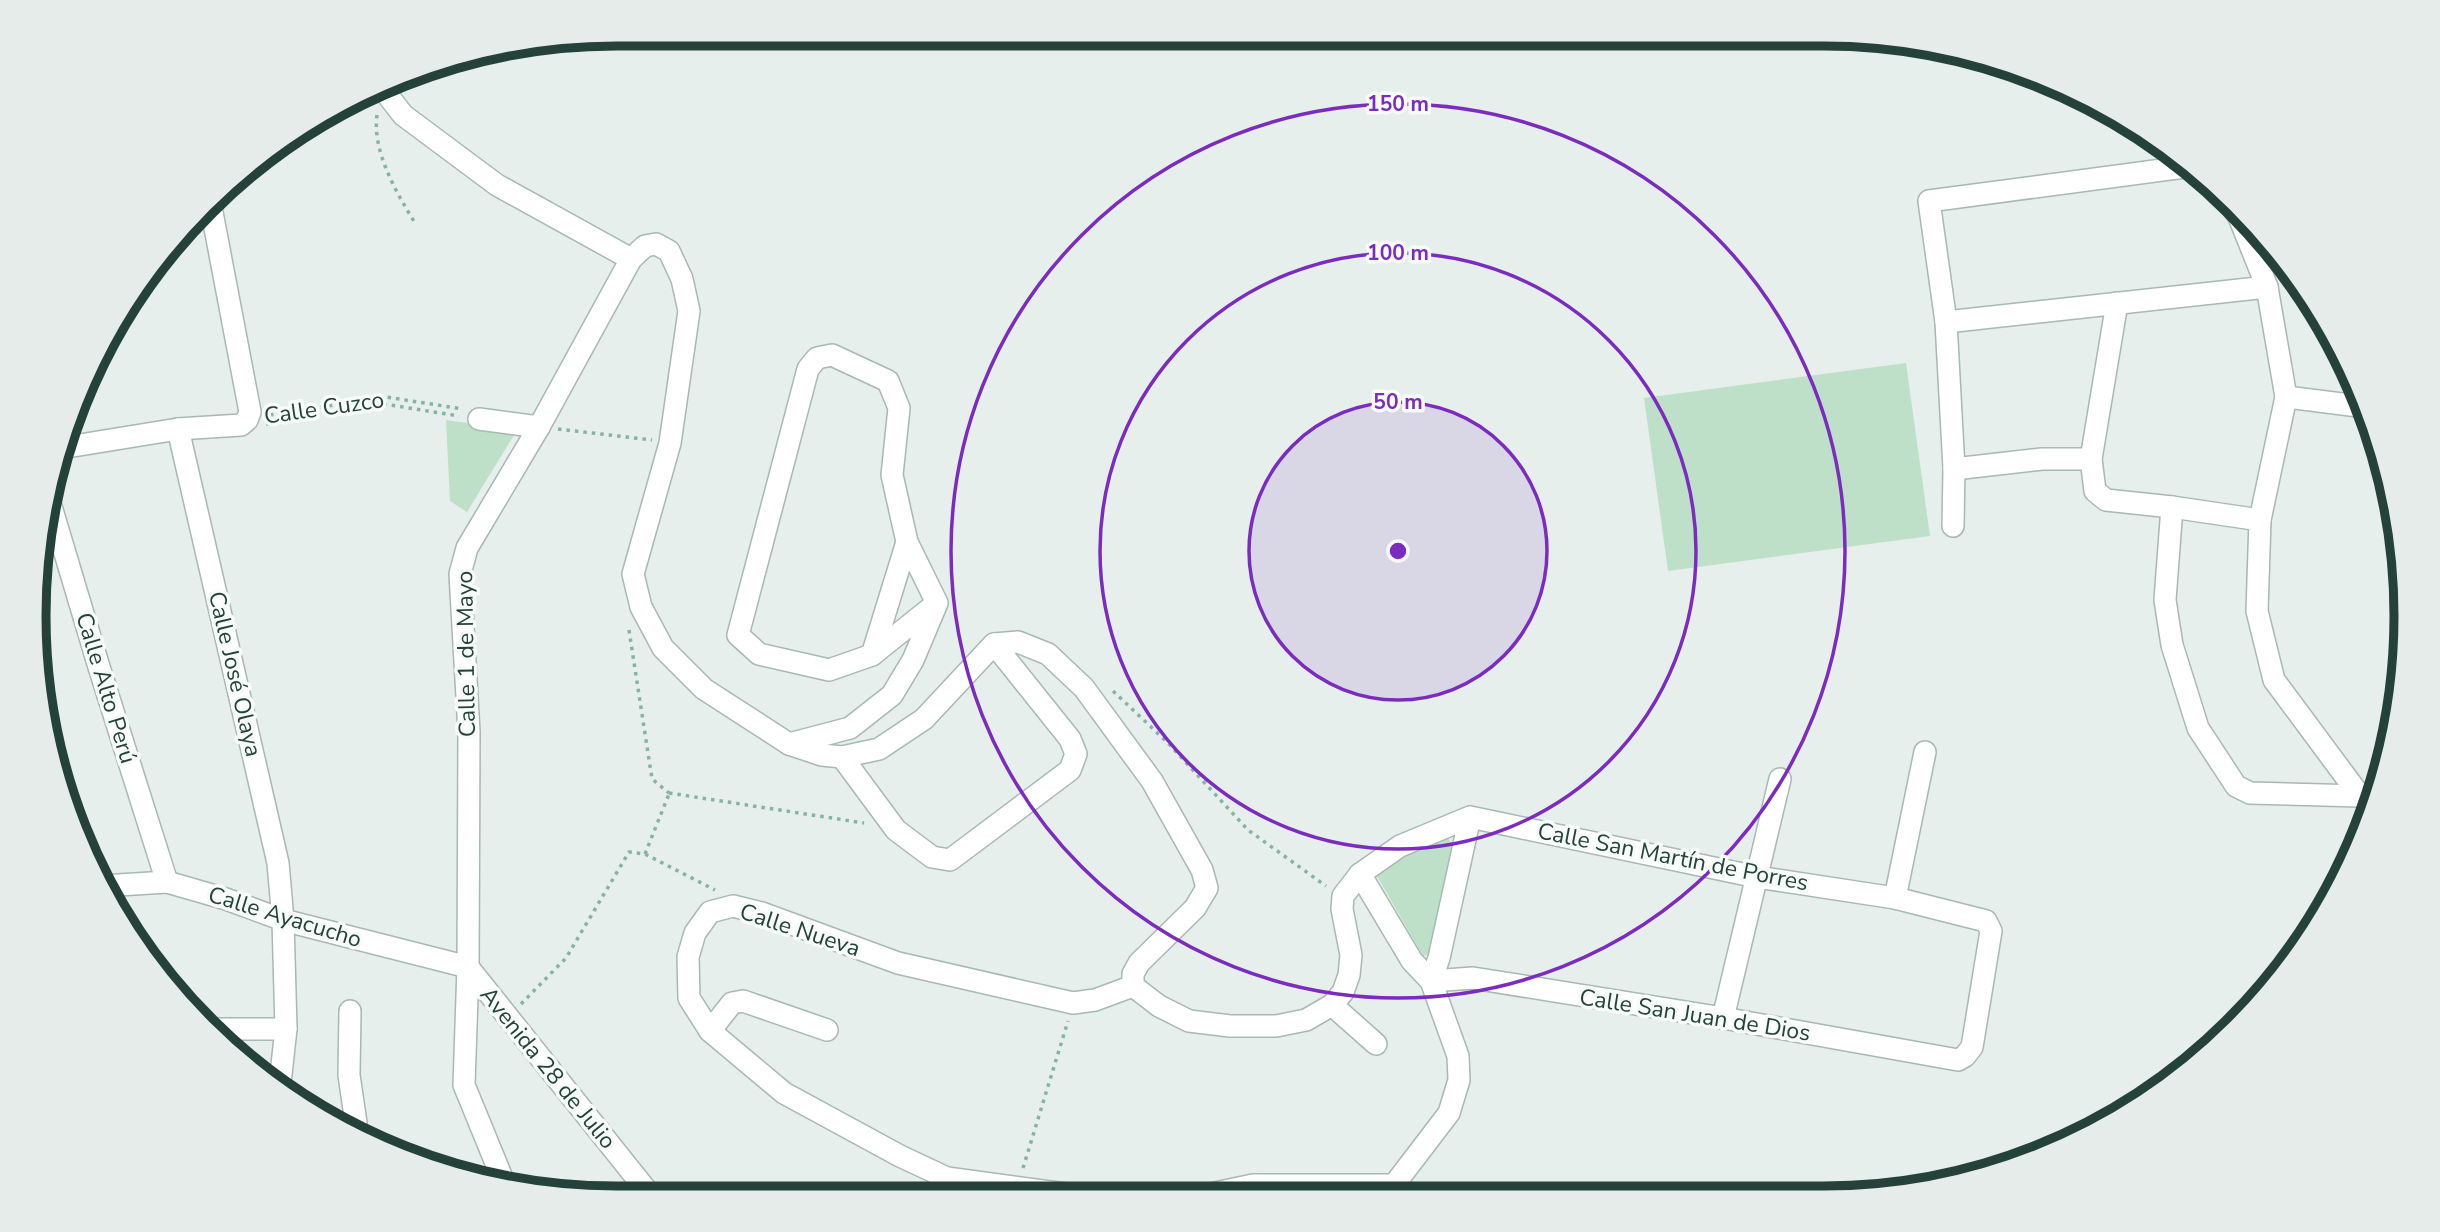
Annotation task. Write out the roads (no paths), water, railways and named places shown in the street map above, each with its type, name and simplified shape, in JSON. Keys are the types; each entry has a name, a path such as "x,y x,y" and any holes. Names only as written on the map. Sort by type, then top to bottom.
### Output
{"street":[{"path":"388,93 404,115 497,185 631,259 645,246 656,244 669,251 682,279 690,311 670,443 633,574 640,607 663,648 704,689 789,744 822,755 842,757 879,749 924,719 994,644 1018,642 1048,654 1084,688 1152,781 1202,870 1207,888 1195,908 1139,963 1133,974 1133,986 1159,1006 1189,1021 1230,1026 1276,1026 1306,1020 1332,1005 1343,992 1349,975 1351,955 1342,909 1343,896 1360,874 1400,846 1470,817"},
{"path":"1953,526 1954,469 1946,322 1929,201 2177,168"},
{"name":"Calle Cuzco","path":"72,446 178,429 241,425 247,420 250,412 212,214"},
{"path":"2245,232 2267,287 2286,397 2260,520 2257,611 2274,680 2365,796"},
{"name":"Calle 1 de Mayo","path":"501,1175 464,1085 468,967 468,732 460,574 467,548 539,427 631,259"},
{"path":"1946,322 2267,287"},
{"path":"2117,303 2091,459 2095,491 2099,497 2106,500 2260,520"},
{"path":"789,744 850,728 892,695 913,660 937,603 907,542 892,475 899,408 888,381 832,355 817,359 808,369 738,635 759,654 830,670 872,655 937,603"},
{"path":"2286,397 2354,405"},
{"path":"480,419 539,427"},
{"name":"Calle José Olaya","path":"178,429 278,863 283,920"},
{"path":"1954,469 2042,459 2091,459"},
{"path":"2172,507 2165,600 2172,645 2198,728 2223,769 2236,786 2250,793 2364,799"},
{"name":"Calle Alto Perú","path":"54,517 167,882"},
{"path":"872,655 907,542"},
{"path":"842,757 896,830 932,857 950,860 1070,770 1076,754 1070,739 994,644"},
{"path":"1895,898 1925,752"},
{"path":"1723,1018 1780,779"},
{"path":"1431,981 1439,958 1470,817"},
{"name":"Calle San Martín de Porres","path":"1470,817 1757,877 1895,898 1986,921 1991,931 1972,1047 1958,1060"},
{"path":"1360,874 1412,961 1431,981 1458,1056 1459,1080 1449,1113 1404,1186"},
{"name":"Calle Ayacucho","path":"113,885 167,882 226,899 283,920 468,967"},
{"name":"Calle Nueva","path":"943,1186 900,1156 784,1093 710,1031 689,998 688,957 695,933 710,912 733,906 762,913 898,963 1073,1003 1095,1000 1133,986"},
{"path":"281,1077 286,1029 283,920"},
{"name":"Avenida 28 de Julio","path":"468,967 643,1186"},
{"name":"Calle San Juan de Dios","path":"1431,981 1473,978 1723,1018 1958,1060"},
{"path":"710,1031 732,1003 743,1001 827,1030"},
{"path":"1332,1005 1376,1044"},
{"path":"350,1011 349,1075 356,1124"},
{"path":"223,1029 286,1029"},
{"path":"1248,1186 1283,1186"}]}
